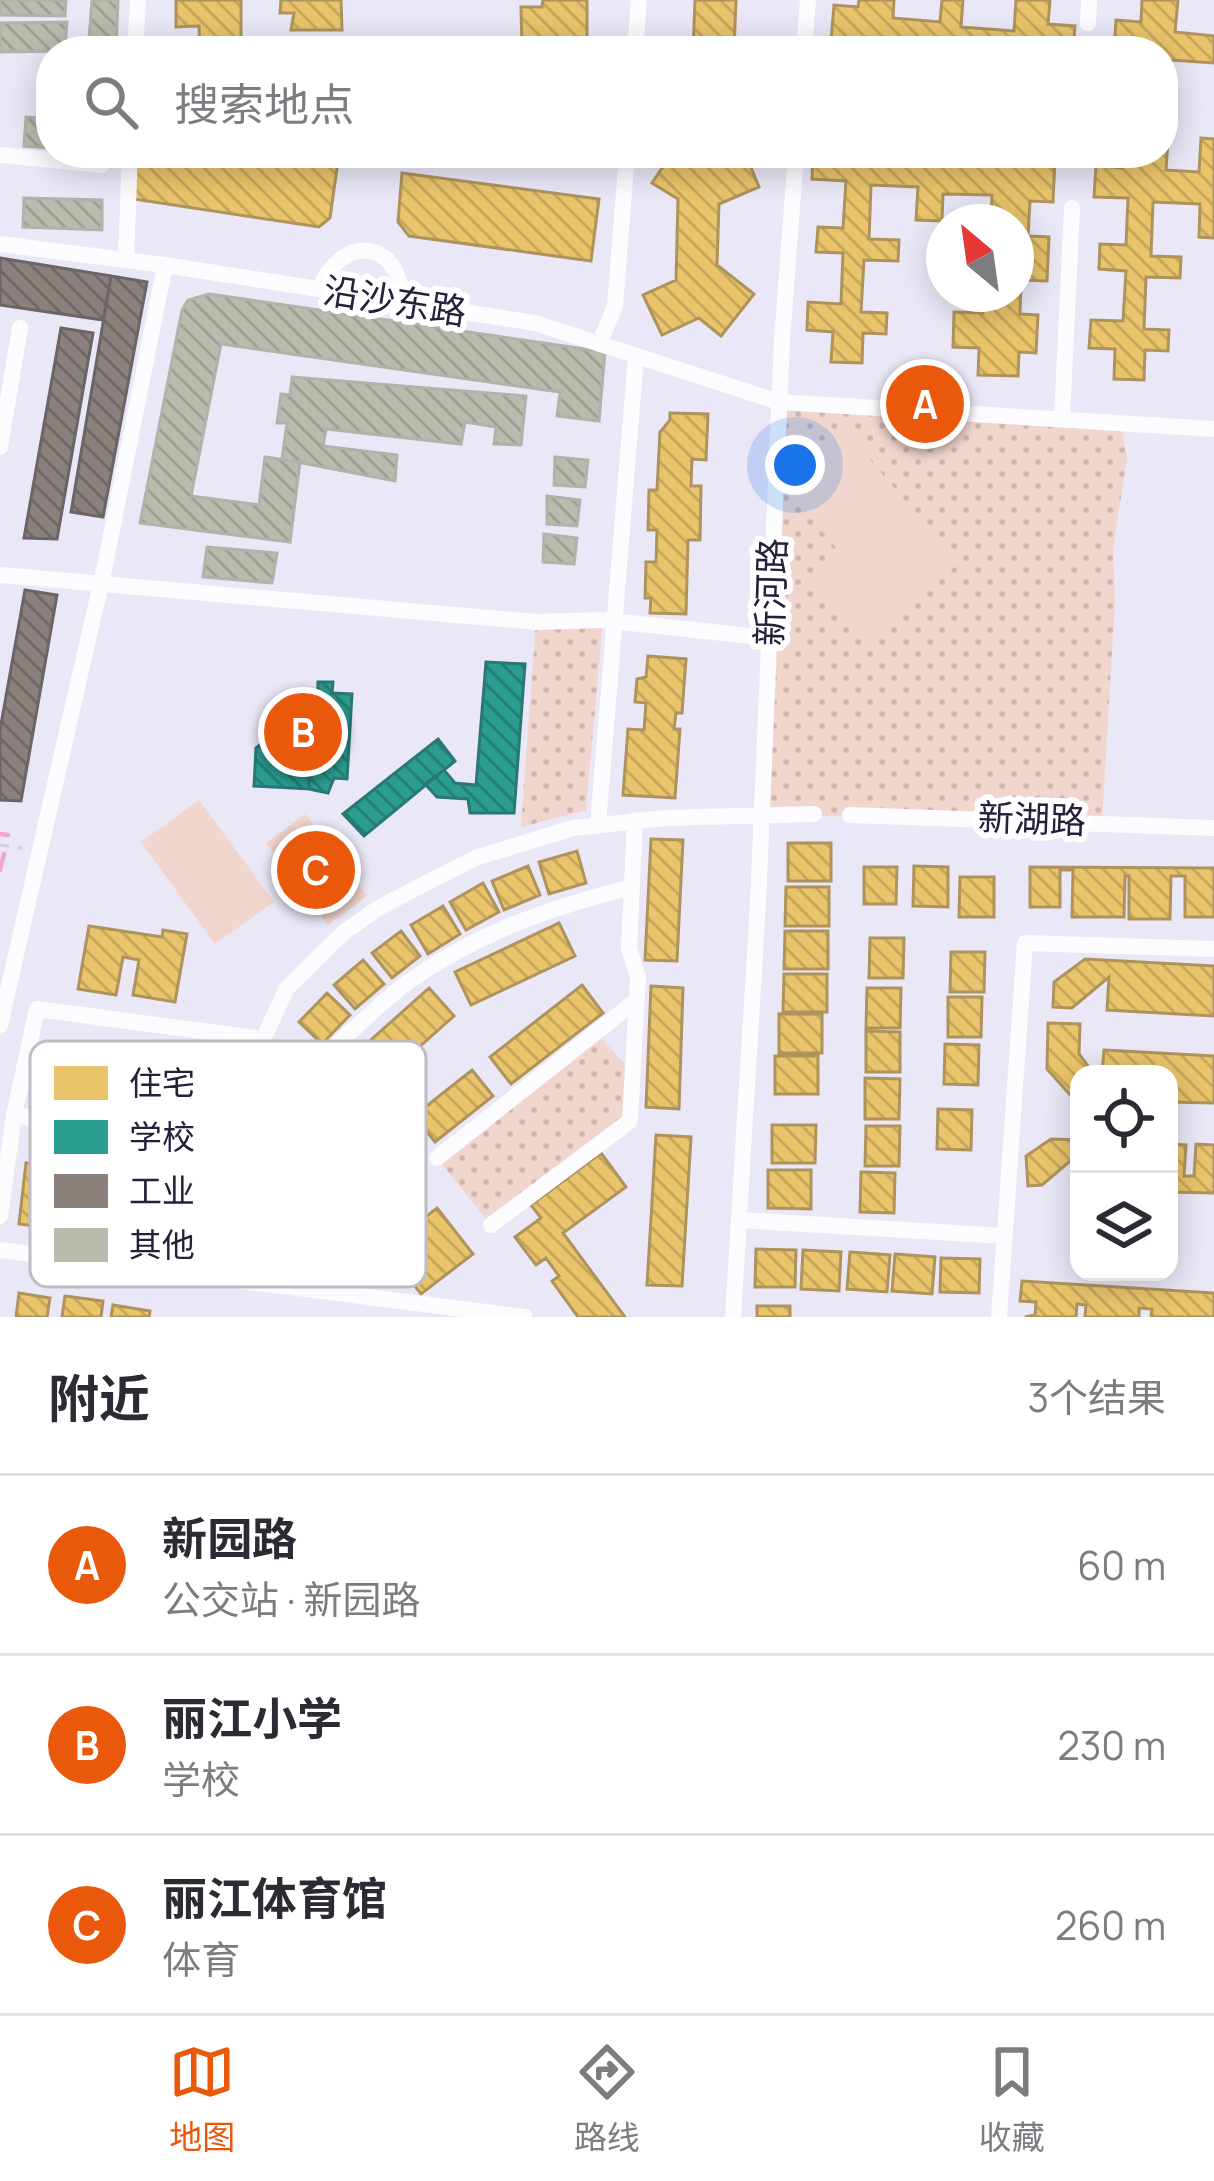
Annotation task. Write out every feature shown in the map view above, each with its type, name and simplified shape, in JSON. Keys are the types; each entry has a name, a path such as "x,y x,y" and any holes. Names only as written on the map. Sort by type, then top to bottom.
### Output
{"street":[{"path":"136,36 138,0"},
{"path":"636,36 639,0"},
{"path":"805,36 808,0"},
{"path":"1088,22 1089,0"},
{"path":"0,155 36,159"},
{"path":"126,260 129,168"},
{"path":"599,344 615,306 626,168"},
{"name":"新河路","path":"733,1317 795,168"},
{"path":"1062,419 1072,208"},
{"name":"沿沙东路","path":"0,244 535,323 779,402 1214,429"},
{"path":"319,289 338,259 363,249 378,253 394,267 402,284 402,302"},
{"path":"0,1025 101,584 165,265"},
{"path":"0,447 20,328"},
{"path":"598,825 636,356"},
{"path":"0,575 769,638"},
{"path":"0,1216 14,1114 37,1009 263,1039 287,988 313,958 380,907 475,858 573,828 635,820 814,814"},
{"name":"新湖路","path":"850,814 1214,827"},
{"path":"491,1225 630,1120 638,977 628,948 635,820"},
{"path":"341,1041 409,981 482,936 556,905 632,887"},
{"path":"999,1317 1025,943 1214,949"},
{"path":"436,1158 637,1000"},
{"path":"14,1114 30,1116"},
{"path":"739,1220 1005,1236"},
{"path":"0,1250 30,1254"},
{"path":"300,1287 526,1317"}],"path":[{"path":"0,845 40,850"}],"shaded area":[{"path":"779,404 1122,431 1127,458 1113,549 1115,601 1102,821 761,815"},
{"path":"846,432 959,563 864,644 813,584 844,557 784,487"},
{"path":"603,620 586,810 521,827 536,622"},
{"path":"199,800 274,902 215,944 141,842"},
{"path":"305,814 367,896 328,925 266,843"},
{"path":"596,1032 633,1073 630,1121 491,1225 437,1158"}],"building: 住宅":[{"path":"176,0 241,0 241,36 199,36 199,26 176,27"},
{"path":"281,0 341,0 342,30 291,30 294,13 280,13"},
{"path":"543,0 587,0 587,36 522,36 521,7 542,7"},
{"path":"695,0 736,0 735,36 694,36"},
{"path":"859,0 894,0 893,18 940,22 942,0 963,0 961,27 1014,31 1016,0 1050,0 1048,24 1075,26 1074,36 831,36 834,5 858,7"},
{"path":"1142,0 1178,0 1175,32 1214,36 1214,63 1178,60 1178,36 1115,36 1116,20 1141,22"},
{"path":"1201,138 1214,139 1214,238 1199,237 1200,204 1153,202 1151,256 1181,257 1180,278 1146,277 1144,329 1169,330 1168,351 1145,350 1144,380 1114,379 1115,349 1089,348 1091,320 1123,321 1126,271 1099,269 1100,244 1126,245 1128,198 1094,197 1096,168 1199,172"},
{"path":"136,168 337,168 330,218 319,227 134,199"},
{"path":"662,168 751,168 759,187 719,204 717,265 754,294 721,336 699,318 662,335 643,295 676,280 678,199 652,183"},
{"path":"812,168 1055,168 1053,202 992,204 992,195 943,194 943,204 926,204 926,220 916,220 918,187 871,185 869,239 899,240 898,261 864,260 861,312 887,313 886,334 863,333 862,363 831,362 833,332 807,330 808,302 841,304 843,253 816,252 818,227 843,228 846,181 812,179"},
{"path":"402,173 599,199 591,261 409,236 398,222"},
{"path":"1034,236 1049,237 1047,281 1034,280"},
{"path":"954,312 1038,315 1036,353 1019,352 1018,376 978,375 979,348 953,347"},
{"path":"670,413 708,414 706,460 692,459 691,486 701,486 700,540 688,540 686,614 650,613 651,598 645,598 646,562 656,562 657,530 648,530 649,490 657,490 660,432"},
{"path":"648,656 686,659 682,713 676,713 674,729 680,729 675,798 623,795 628,729 644,730 646,703 635,702 637,679 646,677"},
{"path":"651,839 683,840 677,961 645,960"},
{"path":"788,843 831,843 831,881 788,881"},
{"path":"577,851 586,883 549,894 539,862"},
{"path":"528,866 540,895 504,910 492,881"},
{"path":"914,866 948,867 948,907 913,906"},
{"path":"864,867 897,867 896,904 864,904"},
{"path":"1030,867 1214,868 1214,917 1185,917 1185,876 1171,876 1170,919 1129,919 1129,876 1125,876 1124,917 1072,917 1073,870 1060,870 1060,907 1030,907"},
{"path":"960,877 994,877 994,917 959,917"},
{"path":"483,883 499,912 466,930 450,902"},
{"path":"786,887 829,887 829,926 785,926"},
{"path":"443,906 460,934 428,954 411,925"},
{"path":"559,923 575,956 471,1005 455,972"},
{"path":"89,926 162,937 163,930 187,934 175,1002 133,995 139,960 123,957 116,995 78,989"},
{"path":"401,931 420,956 392,978 372,953"},
{"path":"785,931 828,931 828,969 784,969"},
{"path":"870,938 904,938 903,978 869,978"},
{"path":"951,952 985,952 984,992 950,992"},
{"path":"1085,959 1214,966 1214,1016 1107,1010 1109,977 1072,1008 1053,1007 1054,982"},
{"path":"363,960 384,984 355,1009 334,985"},
{"path":"784,974 827,974 827,1012 783,1012"},
{"path":"582,985 603,1013 511,1084 490,1057"},
{"path":"651,986 683,988 679,1109 646,1107"},
{"path":"429,988 454,1016 426,1041 370,1041"},
{"path":"867,988 901,988 900,1028 866,1028"},
{"path":"327,993 350,1015 325,1041 299,1022"},
{"path":"948,997 982,997 981,1037 948,1037"},
{"path":"779,1014 822,1014 822,1053 779,1053"},
{"path":"1048,1023 1080,1024 1079,1054 1087,1065 1070,1065 1070,1095 1047,1069"},
{"path":"866,1031 900,1032 900,1072 866,1072"},
{"path":"945,1044 979,1045 978,1085 944,1084"},
{"path":"1104,1050 1214,1056 1214,1103 1178,1102 1178,1065 1103,1065"},
{"path":"775,1056 818,1056 818,1094 775,1094"},
{"path":"472,1070 493,1096 435,1142 426,1131 426,1106"},
{"path":"865,1078 900,1079 899,1119 865,1119"},
{"path":"938,1109 972,1110 971,1150 937,1149"},
{"path":"772,1125 816,1125 815,1163 772,1163"},
{"path":"866,1126 900,1126 899,1166 865,1166"},
{"path":"656,1135 691,1137 682,1286 647,1285"},
{"path":"1051,1139 1070,1140 1070,1161 1042,1185 1028,1186 1026,1156"},
{"path":"1196,1144 1214,1145 1214,1193 1178,1192 1178,1145 1186,1145 1184,1176 1194,1176"},
{"path":"601,1153 626,1187 563,1233 625,1317 578,1317 552,1281 559,1276 546,1258 536,1265 515,1237 541,1218 531,1205"},
{"path":"26,1163 30,1163 30,1225 19,1224"},
{"path":"768,1170 811,1170 811,1209 768,1208"},
{"path":"861,1172 895,1173 894,1213 860,1212"},
{"path":"437,1208 473,1254 421,1294 416,1287 426,1287 426,1216"},
{"path":"756,1249 796,1250 795,1287 755,1287"},
{"path":"803,1250 841,1252 839,1291 801,1289"},
{"path":"850,1252 890,1255 887,1292 847,1289"},
{"path":"895,1254 935,1257 932,1294 892,1291"},
{"path":"941,1258 980,1259 979,1293 940,1292"},
{"path":"1022,1281 1214,1293 1214,1317 1151,1317 1152,1309 1139,1308 1139,1317 1085,1317 1086,1305 1077,1304 1076,1317 1025,1317 1035,1315 1036,1302 1020,1301"},
{"path":"19,1293 50,1298 47,1317 16,1317"},
{"path":"65,1296 103,1301 101,1317 62,1317"},
{"path":"113,1305 150,1311 149,1317 111,1317"},
{"path":"757,1306 790,1306 790,1317 757,1317"}],"building: 学校":[{"path":"486,662 525,664 514,813 470,813 468,799 437,797 425,784 444,770 455,783 476,785"},
{"path":"318,682 333,682 332,693 352,694 347,779 334,778 328,793 309,789 309,761 318,762 324,756 330,725 317,724"},
{"path":"317,702 317,724 280,757 309,761 309,789 254,786 256,748"},
{"path":"438,739 455,761 364,836 343,814"}],"building: 工业":[{"path":"0,258 111,276 103,320 0,305"},
{"path":"111,276 147,282 103,517 71,512"},
{"path":"61,328 93,333 57,539 24,538"},
{"path":"25,590 57,595 21,801 0,800 0,730"}],"building: 其他":[{"path":"0,0 66,0 65,16 0,15"},
{"path":"92,0 118,0 117,36 89,36"},
{"path":"67,22 66,36 36,36 36,51 0,52 0,23"},
{"path":"26,117 36,118 36,147 24,146"},
{"path":"24,198 102,200 102,230 23,227"},
{"path":"209,294 605,352 599,421 557,416 560,392 221,344 191,496 259,505 265,457 300,462 290,542 140,523 182,310 188,300"},
{"path":"292,377 526,396 521,445 494,444 496,427 465,422 461,444 326,429 323,446 397,455 395,481 282,459 287,423 277,423 281,394 290,395"},
{"path":"555,457 588,460 585,487 554,485"},
{"path":"547,496 580,500 577,526 547,524"},
{"path":"544,534 577,538 574,564 543,562"},
{"path":"207,547 277,553 272,583 203,577"}],"waterway":[{"path":"0,834 8,835"},
{"path":"0,870 4,854"}],"place":[{"name":"新园路","path":"925,404"},
{"name":"丽江小学","path":"303,732"},
{"name":"丽江体育馆","path":"316,870"}]}
